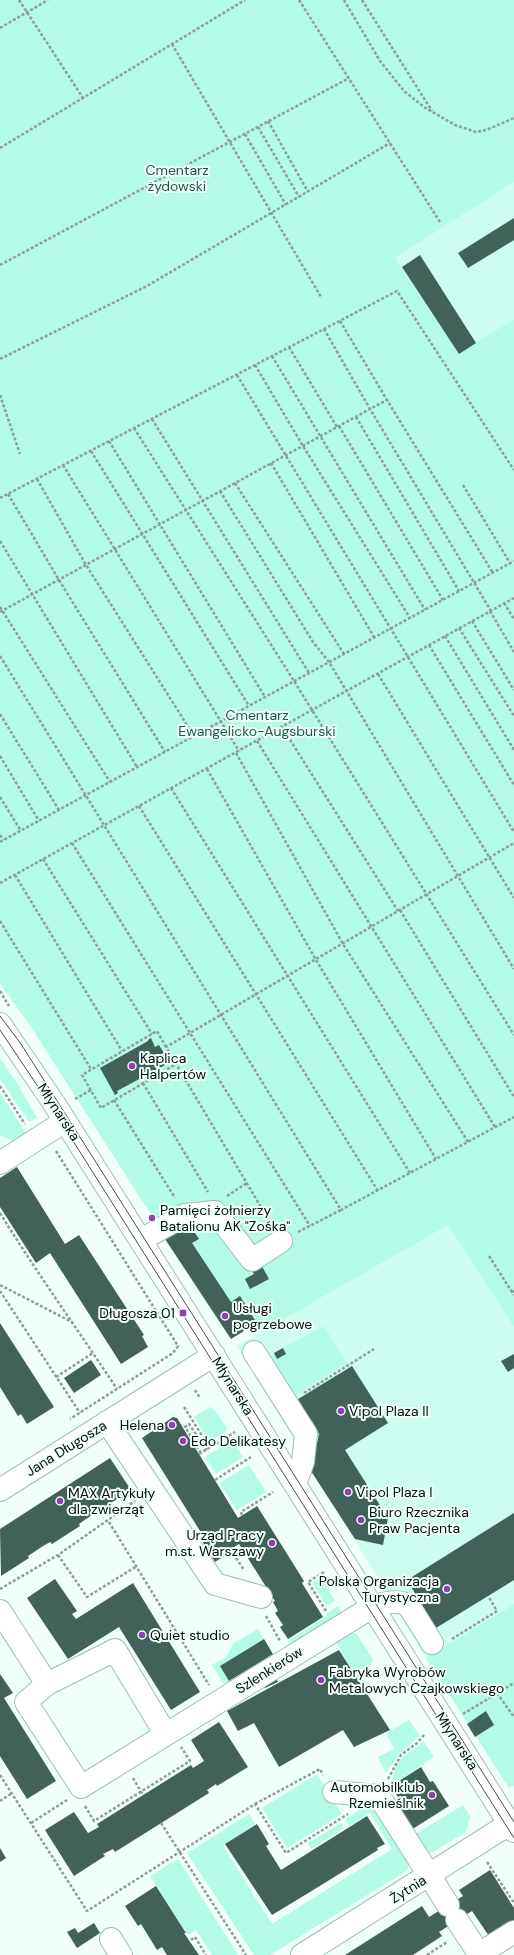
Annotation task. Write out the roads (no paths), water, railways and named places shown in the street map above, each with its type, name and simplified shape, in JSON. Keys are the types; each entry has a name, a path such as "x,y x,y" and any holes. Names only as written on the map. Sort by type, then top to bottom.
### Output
{"street":[{"name":"Młynarska","path":"0,1024 68,1111 141,1240 372,1607 512,1825"},
{"path":"0,1163 39,1137 68,1111"},
{"path":"141,1240 185,1215 215,1212 252,1260 281,1241"},
{"path":"254,1352 306,1434 302,1462 295,1484"},
{"name":"Jana Długosza","path":"0,1490 214,1355"},
{"path":"107,1422 215,1584 261,1597"},
{"path":"372,1607 400,1602 405,1603 441,1642"},
{"name":"Szlenkierów","path":"47,1684 26,1702 79,1790 172,1739 218,1701 372,1607"},
{"path":"0,1611 47,1684 115,1650 172,1739"},
{"path":"334,1792 379,1796 480,1955 514,1932"},
{"name":"Żytnia","path":"302,1955 512,1825"}],"tram line":[{"path":"0,1016 21,1044 514,1822"},
{"path":"0,1030 49,1103 514,1838"}],"place":[{"name":"Kaplica Halpertów","path":"132,1066"},
{"name":"Pamięci żołnierzy Batalionu AK \"Zośka\"","path":"152,1218"},
{"name":"Długosza 01","path":"183,1313"},
{"name":"Usługi pogrzebowe","path":"225,1316"},
{"name":"Vipol Plaza II","path":"341,1411"},
{"name":"Helena","path":"172,1425"},
{"name":"Edo Delikatesy","path":"183,1441"},
{"name":"Vipol Plaza I","path":"348,1492"},
{"name":"MAX Artykuły dla zwierząt","path":"60,1501"},
{"name":"Biuro Rzecznika Praw Pacjenta","path":"361,1520"},
{"name":"Urząd Pracy m.st. Warszawy","path":"272,1543"},
{"name":"Polska Organizacja Turystyczna","path":"447,1589"},
{"name":"Quiet studio","path":"142,1635"},
{"name":"Fabryka Wyrobów Metalowych Czajkowskiego","path":"321,1680"},
{"name":"Automobilklub Rzemieślnik","path":"432,1795"}],"park label":[{"name":"Cmentarz żydowski","path":"177,178"},
{"name":"Cmentarz Ewangelicko-Augsburski","path":"257,724"}]}
